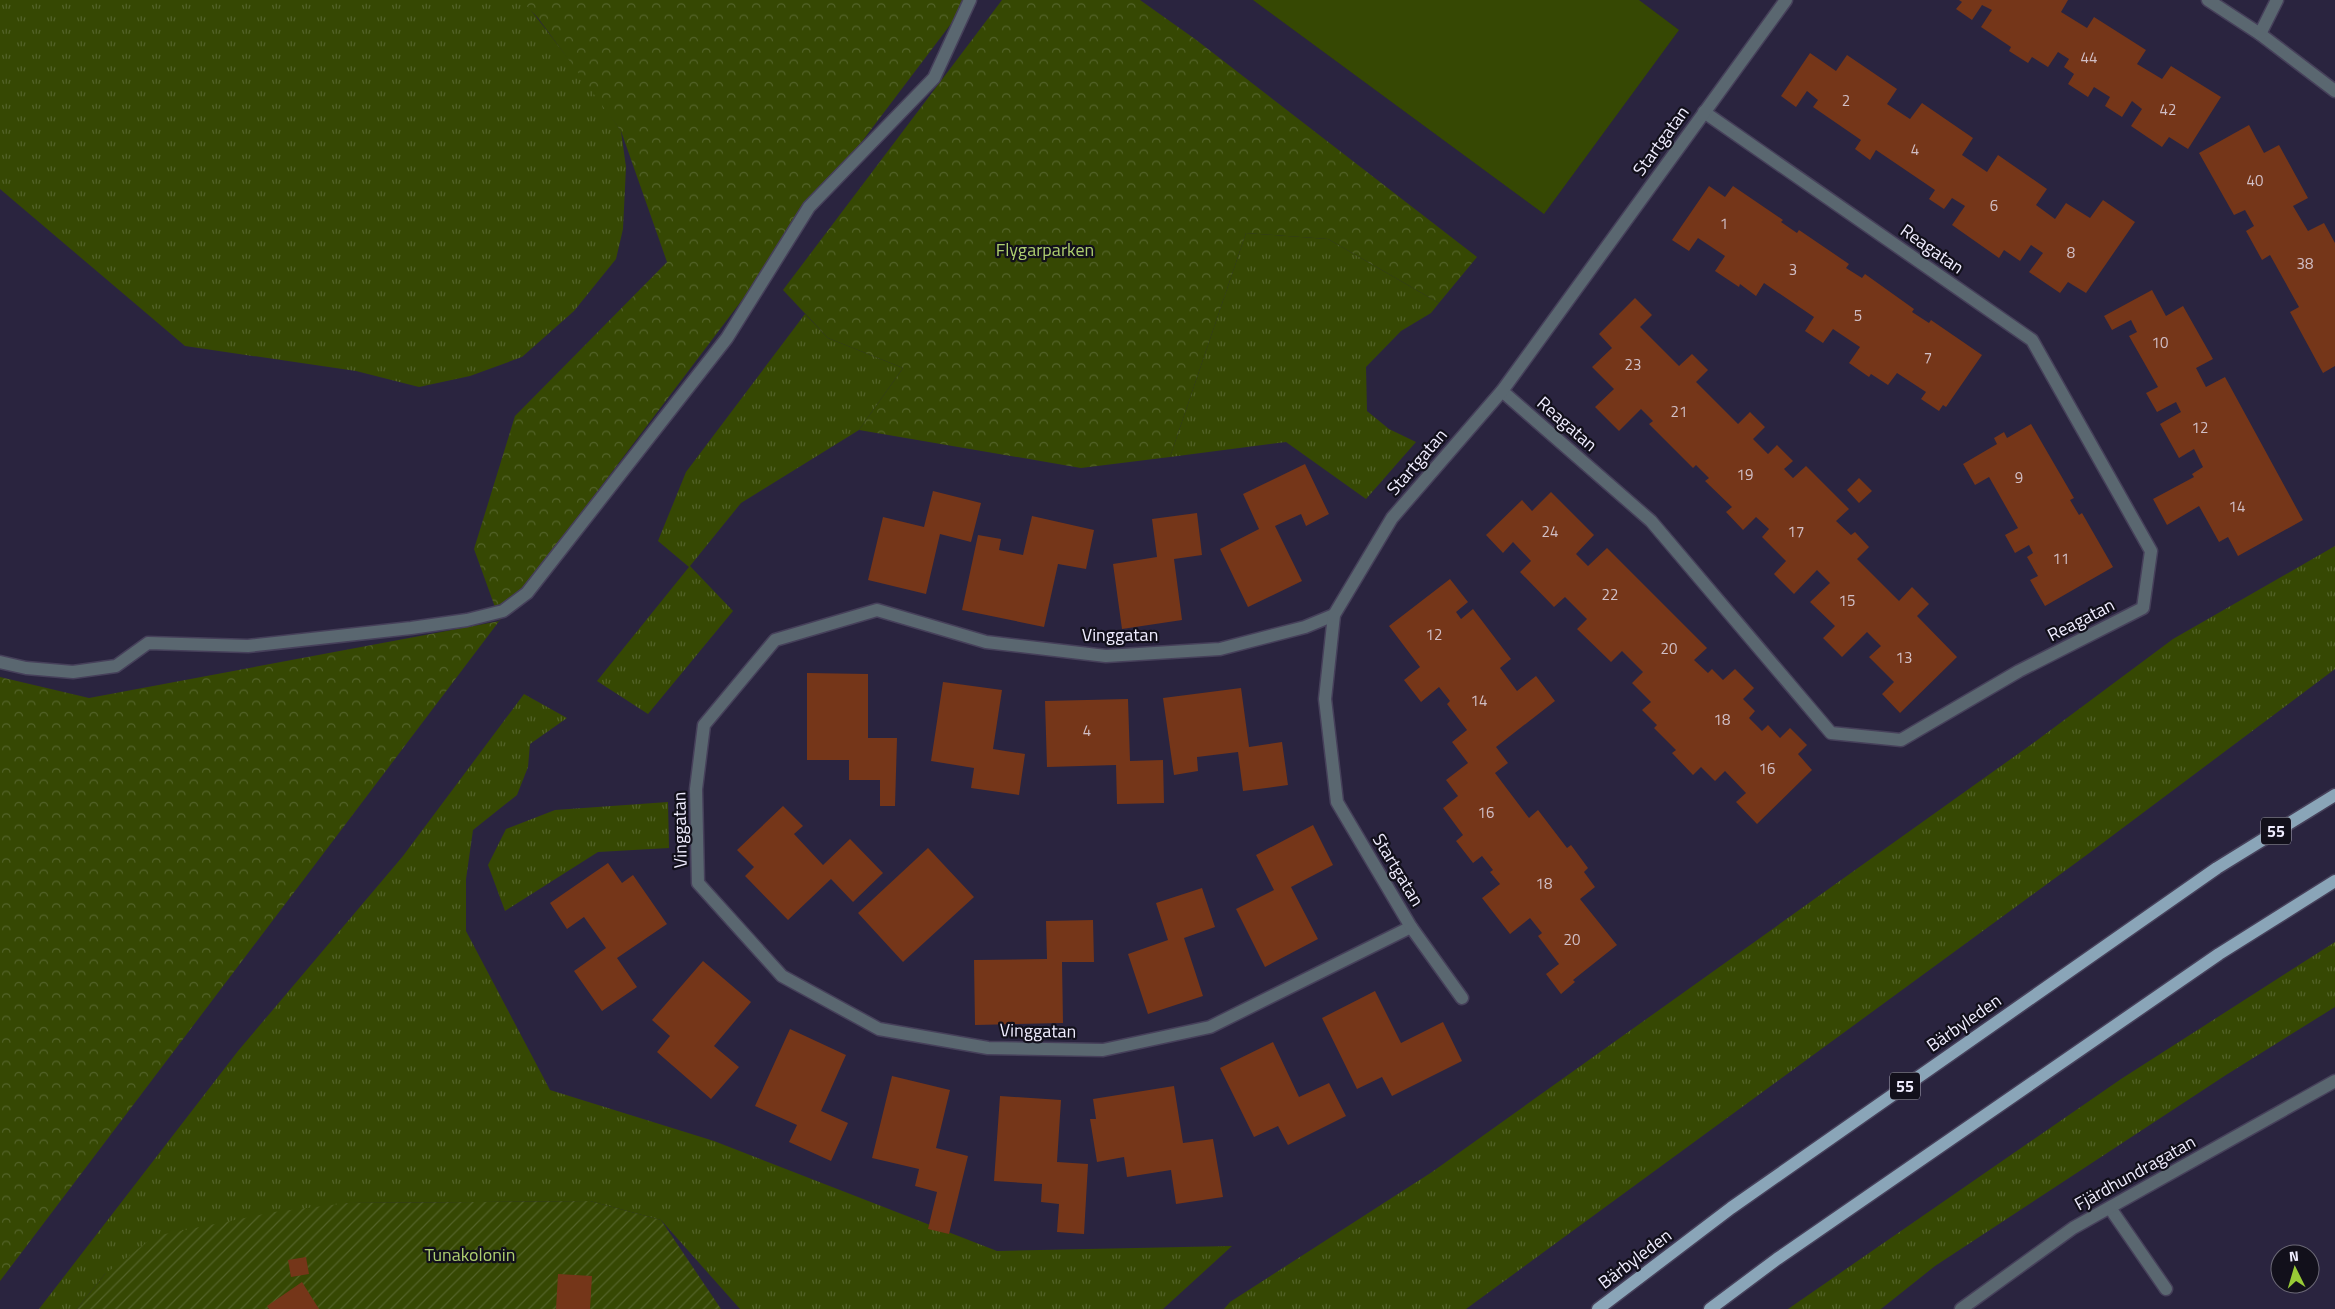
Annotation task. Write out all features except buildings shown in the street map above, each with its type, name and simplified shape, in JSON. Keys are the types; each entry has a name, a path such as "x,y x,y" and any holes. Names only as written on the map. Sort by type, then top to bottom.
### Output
{"main road":[{"name":"Bärbyleden","path":"1598,1309 1731,1208 2217,868 2335,795"},
{"path":"1710,1309 1777,1259 2211,960 2335,881"}],"street":[{"path":"0,662 26,668 74,672 116,666 148,643 248,646 411,628 467,620 503,611 528,593 727,338 809,207 934,78 970,0"},
{"name":"Startgatan","path":"1462,998 1412,927 1337,802 1325,699 1334,615 1392,518 1502,391 1786,0"},
{"path":"2208,0 2260,34 2335,91"},
{"path":"2260,34 2277,0"},
{"name":"Reagatan","path":"1502,391 1651,521 1831,733 1901,740 2019,671 2143,608 2151,550 2032,340 1704,112"},
{"name":"Vinggatan","path":"1334,615 1305,627 1220,649 1106,656 986,642 877,610 775,640 704,725 696,788 698,883 782,976 879,1029 988,1048 1104,1050 1210,1027 1412,927"},
{"name":"Fjärdhundragatan","path":"1961,1309 2073,1228 2335,1081"},
{"path":"2110,1208 2166,1289"}],"green space":[{"path":"0,0 523,0 592,89 621,131 626,167 623,229 616,259 574,311 522,357 470,376 419,387 356,371 185,346 0,189"},
{"path":"521,0 969,0 500,620 474,549 515,416 667,262 621,131 538,18"},
{"name":"Flygarparken","path":"1002,0 1140,0 1195,39 1477,257 1439,303 1328,239 1246,233 1170,457 1081,468 859,430 903,368 828,338 783,290"},
{"path":"1253,0 1639,0 1679,30 1544,214"},
{"path":"1246,233 1328,239 1439,303 1431,313 1401,331 1366,367 1367,411 1389,429 1416,442 1366,499 1286,442 1170,457"},
{"path":"805,314 828,338 903,368 859,430 741,503 690,566 733,611 648,714 597,681 689,567 658,541 686,472"},
{"path":"2335,546 2335,669 2088,854 1466,1309 1224,1309 1230,1302 1432,1172 2036,741 2173,639"},
{"path":"499,621 0,1281 0,677 89,698"},
{"path":"524,694 567,718 530,744 528,767 517,795 473,830 466,879 466,931 550,1090 714,1141 997,1251 1232,1246 1163,1309 740,1309 661,1220 590,1201 348,1203 105,1274 77,1309 39,1309 238,1051 403,856"},
{"path":"668,802 669,848 598,852 505,911 488,865 506,829 555,810"},
{"path":"2335,942 2335,1007 2226,1075 1935,1266 1881,1309 1788,1309 2121,1079"},
{"name":"Tunakolonin","path":"590,1201 661,1220 721,1309 77,1309 105,1274 155,1236 274,1212 348,1203"}]}
